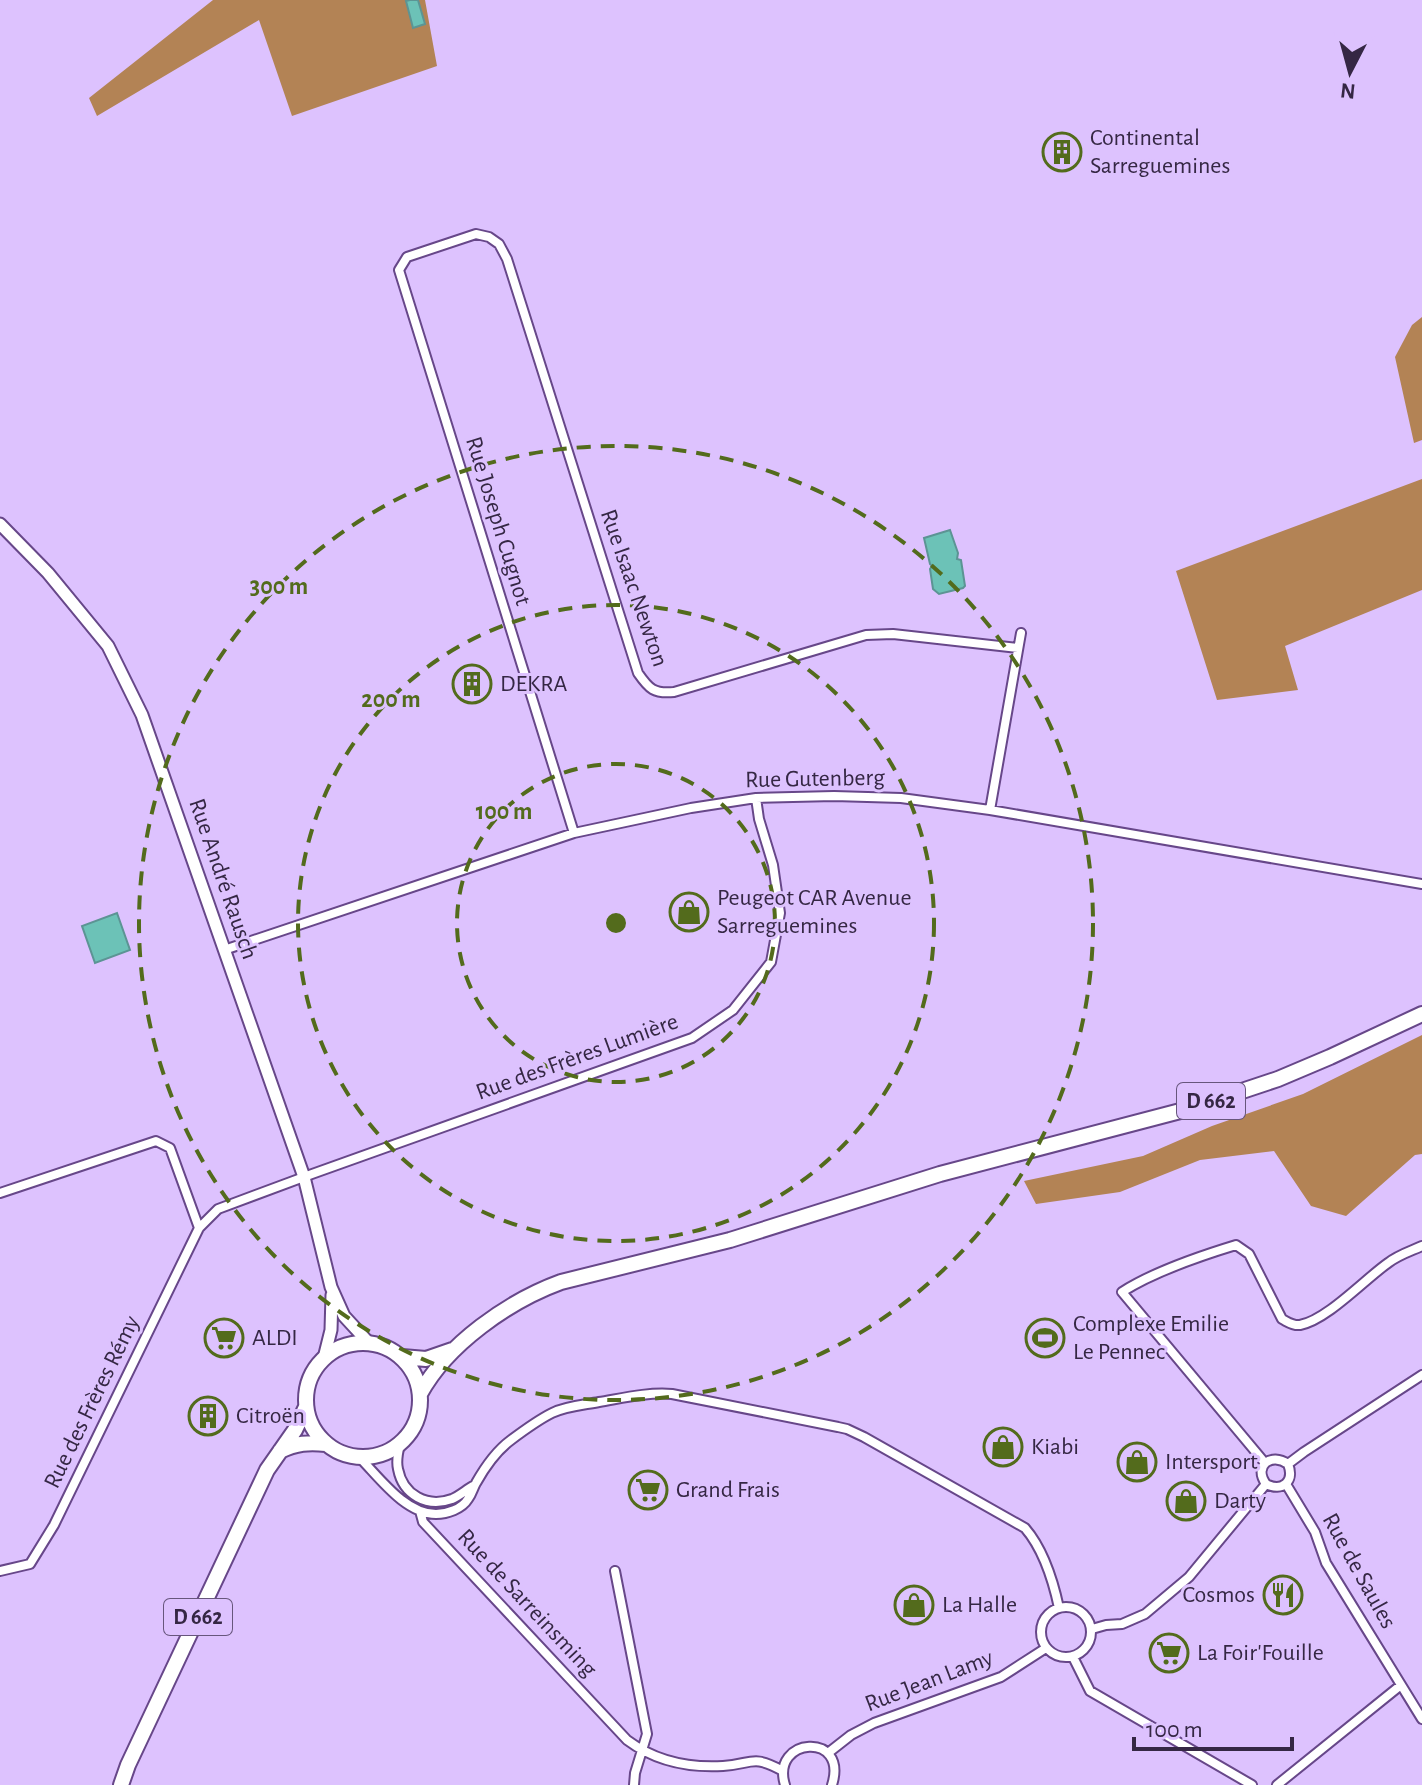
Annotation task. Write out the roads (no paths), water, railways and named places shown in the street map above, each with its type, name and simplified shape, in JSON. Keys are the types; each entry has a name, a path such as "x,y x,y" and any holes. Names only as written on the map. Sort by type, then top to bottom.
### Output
{"main road":[{"name":"D 662","path":"420,1394 434,1372 482,1326 537,1291 561,1282 730,1240 940,1174 1188,1109 1278,1079 1422,1014"},
{"path":"368,1342 402,1357 415,1374 420,1394 420,1408 409,1434 400,1444 374,1456 359,1457 326,1444 313,1427 306,1407 311,1375 324,1358 344,1345 368,1342"},
{"name":"D 662","path":"402,1357 426,1359 460,1346"},
{"name":"D 662","path":"121,1785 267,1470 295,1430 306,1407"},
{"path":"280,1451 303,1443 326,1444"}],"street":[{"name":"Rue Isaac Newton","path":"441,246 476,234 489,237 499,244 507,259 638,673 647,687 662,693 674,692 866,635 893,634 1018,648"},
{"name":"Rue Joseph Cugnot","path":"441,246 407,257 399,270 574,833"},
{"name":"Rue André Rausch","path":"0,524 48,573 108,646 142,715 304,1177 331,1287 344,1316 368,1342"},
{"path":"990,810 1021,633"},
{"name":"Rue Gutenberg","path":"224,950 574,833 691,808 756,798 901,798 990,810 1422,884"},
{"name":"Rue des Frères Lumière","path":"304,1177 692,1038 733,1010 771,962 780,913 773,865 756,798"},
{"path":"0,1193 156,1141 170,1148 199,1228"},
{"name":"Rue des Frères Rémy","path":"0,1571 30,1564 54,1525 199,1228 218,1209 304,1177"},
{"path":"1265,1463 1122,1292 1156,1275 1236,1245 1249,1254 1282,1319 1298,1326 1331,1308 1389,1261 1422,1246"},
{"name":"Rue André Rausch","path":"324,1358 331,1330 331,1287"},
{"path":"1288,1464 1422,1375"},
{"path":"420,1511 435,1514 452,1511 468,1500 474,1485 499,1450 550,1414 565,1408 645,1395 672,1394 847,1429 864,1437 1025,1528 1040,1550 1055,1588 1059,1608"},
{"path":"400,1444 399,1473 406,1489 414,1496 437,1502 448,1500 474,1485"},
{"name":"Rue de Sarreinsming","path":"359,1457 395,1495 420,1511 423,1522 627,1740 643,1751"},
{"path":"1281,1459 1288,1464 1291,1471 1286,1484 1274,1488 1266,1484 1262,1478 1265,1463 1281,1459"},
{"path":"1092,1629 1122,1624 1145,1614 1189,1577 1266,1484"},
{"name":"Rue de Saules","path":"1286,1484 1315,1532 1326,1563 1422,1719"},
{"path":"615,1571 647,1734 634,1785"},
{"path":"1069,1607 1079,1610 1092,1629 1087,1647 1073,1657 1053,1654 1046,1648 1041,1632 1049,1614 1069,1607"},
{"name":"Rue Jean Lamy","path":"828,1753 851,1735 874,1723 1001,1677 1046,1648"},
{"path":"1073,1657 1090,1691 1252,1785"},
{"path":"1277,1785 1401,1685"},
{"path":"785,1785 783,1771 789,1756 803,1746 814,1746 828,1753 836,1770 835,1784"},
{"path":"643,1751 653,1757 678,1763 724,1766 754,1760 783,1771"}],"place":[{"name":"Continental Sarreguemines","path":"1062,152"},
{"name":"DEKRA","path":"472,684"},
{"name":"Peugeot CAR Avenue Sarreguemines","path":"689,912"},
{"name":"ALDI","path":"224,1338"},
{"name":"Complexe Emilie Le Pennec","path":"1045,1338"},
{"name":"Citroën","path":"208,1416"},
{"name":"Kiabi","path":"1003,1447"},
{"name":"Intersport","path":"1137,1462"},
{"name":"Grand Frais","path":"648,1490"},
{"name":"Darty","path":"1186,1501"},
{"name":"Cosmos","path":"1283,1595"},
{"name":"La Halle","path":"914,1605"},
{"name":"La Foir'Fouille","path":"1169,1653"}]}
